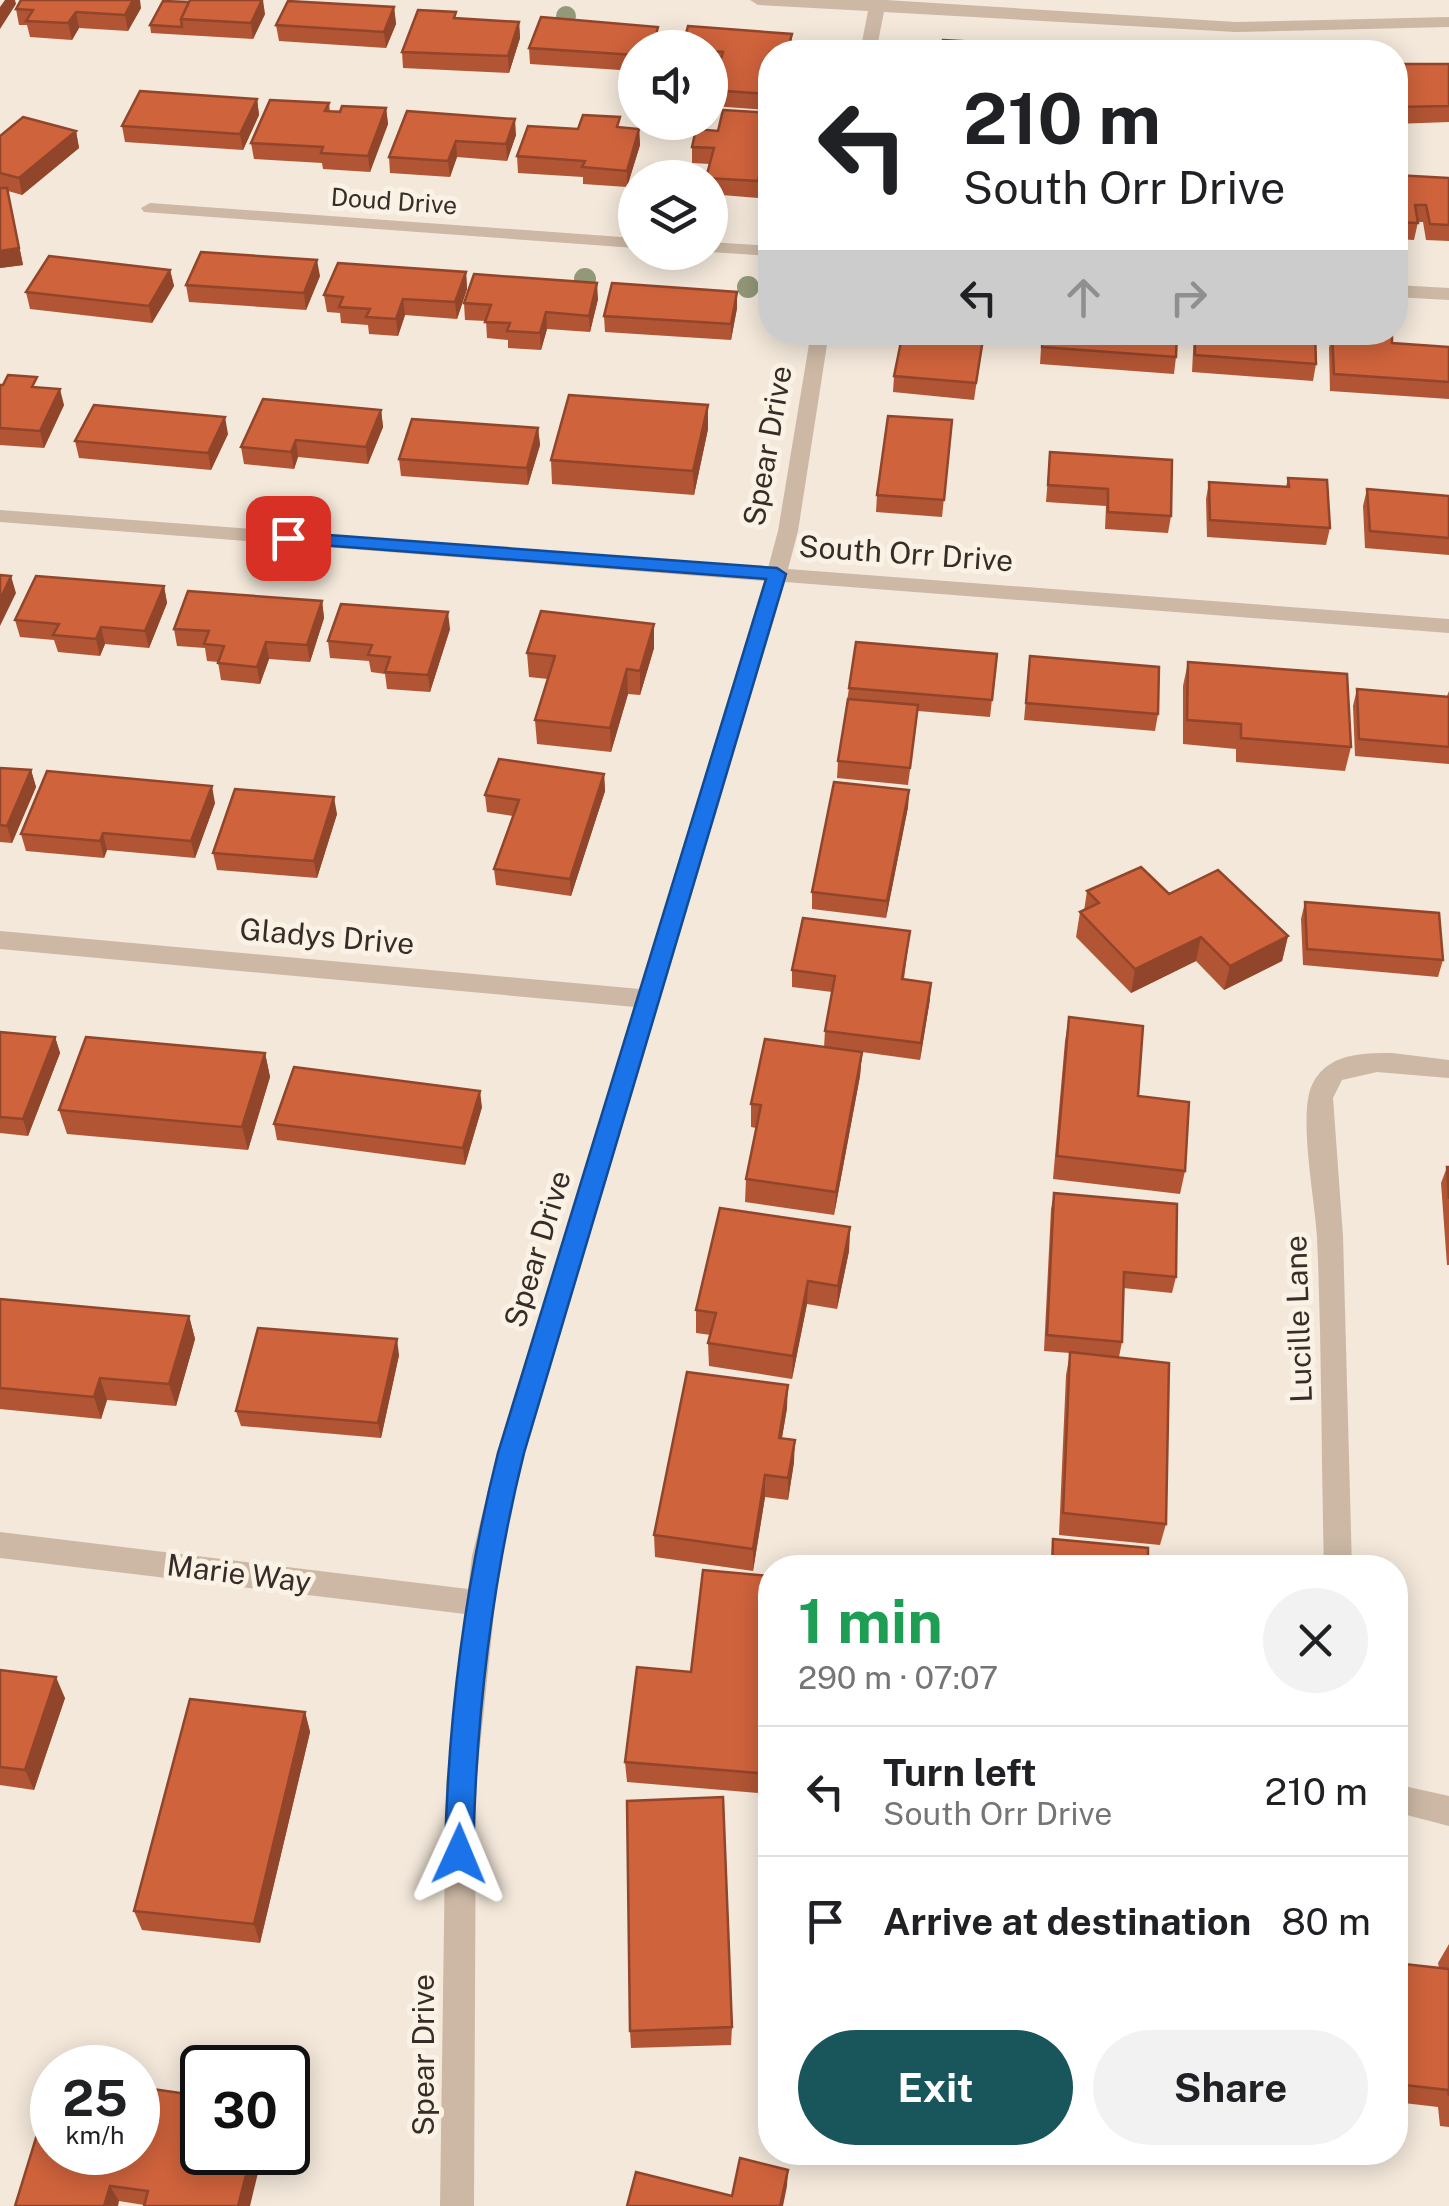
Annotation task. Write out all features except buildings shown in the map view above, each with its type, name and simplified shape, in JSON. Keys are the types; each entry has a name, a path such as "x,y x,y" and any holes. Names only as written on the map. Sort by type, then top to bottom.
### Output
{"street":[{"path":"758,0 877,3 1253,28 1449,22"},
{"path":"870,40 877,3"},
{"name":"Doud Drive","path":"150,208 618,241"},
{"path":"728,248 758,250"},
{"path":"1408,292 1449,294"},
{"name":"Spear Drive","path":"457,2206 460,1786 486,1556 511,1453 777,574 818,345"},
{"name":"South Orr Drive","path":"0,516 1449,626"},
{"name":"Gladys Drive","path":"0,940 648,999"},
{"name":"Lucille Lane","path":"1338,1555 1330,1236 1319,1114 1324,1084 1334,1074 1354,1066 1391,1064 1449,1069"},
{"name":"Marie Way","path":"0,1546 479,1603"},
{"path":"1408,1801 1449,1811"}],"route":[{"path":"288,538 777,574 511,1453 479,1603 460,1786 459,1854"}]}
